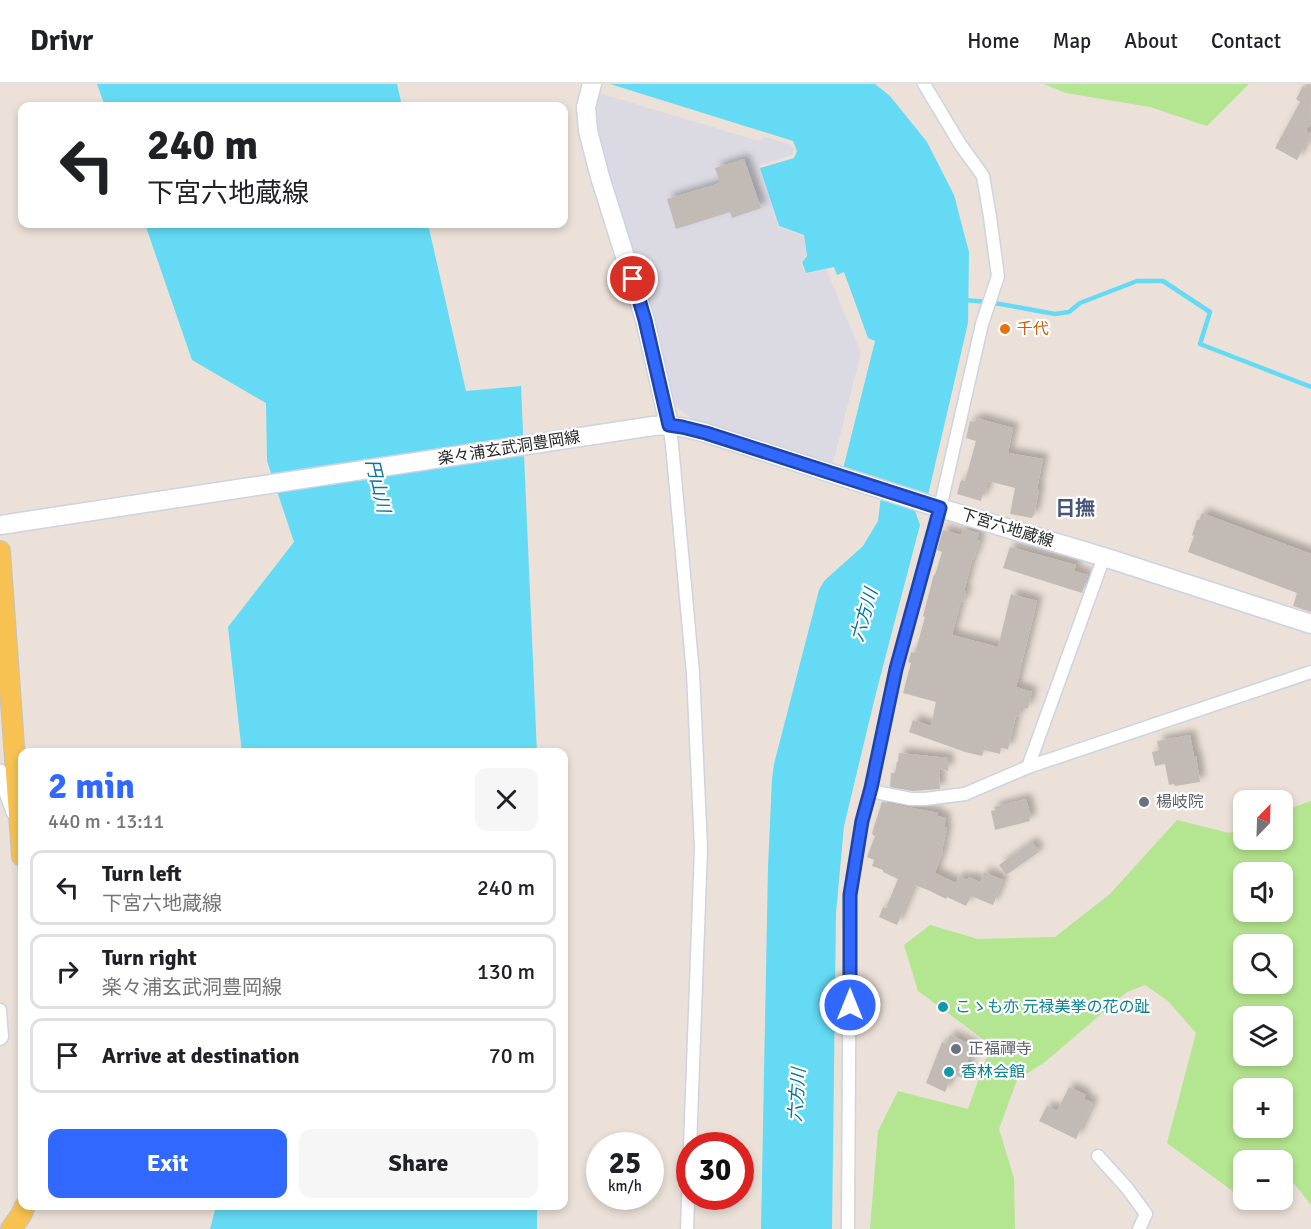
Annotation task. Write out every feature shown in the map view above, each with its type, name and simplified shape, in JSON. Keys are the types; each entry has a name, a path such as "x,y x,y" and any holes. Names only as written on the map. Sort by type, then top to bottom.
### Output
{"main road":[{"path":"590,89 586,107 588,131 645,320 661,425"},
{"name":"下宮六地蔵線","path":"661,425 689,428 1311,624"},
{"name":"楽々浦玄武洞豊岡線","path":"7,524 661,425"},
{"path":"0,551 18,792"},
{"path":"11,1229 23,1210"}],"street":[{"path":"848,1229 850,895 862,821 896,669 982,324 998,276 983,176 960,144 924,84"},
{"path":"661,425 672,445 693,673 701,848 687,1229"},
{"path":"1029,767 1104,557"},
{"path":"871,788 880,793 911,799 964,795 1029,767 1311,672"},
{"path":"0,772 18,823"},
{"path":"0,1010 2,1037 0,1039"},
{"path":"1098,1156 1127,1188 1146,1214 1139,1229"}],"shaded area":[{"path":"599,93 759,141 765,137 789,144 794,149 792,155 759,165 778,227 804,236 806,255 801,262 805,274 826,269 861,353 832,467 700,425 677,407 671,396 596,137 595,106"}],"green space":[{"path":"1044,84 1249,84 1207,126 1150,107 1066,93"},
{"path":"1311,801 1311,1205 1293,1182 1293,1150 1233,1150 1233,1191 1167,1143 1196,1033 1168,1001 1145,985 1127,992 1045,1062 1017,1080 999,1129 1014,1178 1015,1229 870,1229 878,1131 898,1091 968,1109 991,1045 918,991 904,945 930,925 978,939 1055,937 1110,894 1177,820 1229,833 1233,831 1233,850 1293,850 1293,807"}],"water":[{"path":"97,84 397,84 401,102 104,102"},
{"name":"六方川","path":"610,84 875,84 890,96 927,142 954,195 969,252 968,323 928,495 913,505 920,525 844,826 836,913 832,1229 761,1229 768,867 772,779 819,590 824,581 863,546 878,521 881,496 843,469 875,341 868,338 844,272 837,275 834,267 806,273 802,262 807,256 804,235 779,226 760,168 794,158 797,151 793,141"},
{"name":"円山川","path":"146,228 429,228 466,391 521,386 537,748 241,748 228,627 294,542 267,461 266,403 192,360"},
{"path":"215,1210 537,1210 537,1229 210,1229"}],"building":[{"path":"1310,84 1311,122 1306,131 1311,134 1297,160 1275,148 1300,102 1296,99 1303,86 1307,89"},
{"path":"744,159 761,208 732,218 730,212 676,229 667,199 720,183 715,168"},
{"path":"976,418 1013,428 1008,453 1043,459 1032,518 1010,514 1015,488 988,481 981,501 957,494 961,480 965,481 976,441 966,438 970,421 975,422"},
{"path":"1202,513 1311,554 1311,612 1293,606 1297,593 1188,552 1197,520"},
{"path":"963,529 979,533 977,540 980,540 964,591 966,592 964,602 961,601 952,635 998,647 1011,594 1037,601 1016,687 1032,692 1028,708 1021,708 1019,717 1016,716 1008,749 1001,748 1000,754 984,750 982,756 965,752 909,732 913,720 931,726 936,702 903,693 911,663 908,662 911,652 915,653 934,574 942,552 937,550 943,530 961,535"},
{"path":"1010,547 1076,565 1074,571 1088,575 1082,593 1003,568"},
{"path":"1190,735 1200,782 1169,785 1165,764 1155,766 1152,752 1159,750 1157,741"},
{"path":"899,753 948,758 948,771 939,769 940,789 912,791 890,787 891,773 895,773"},
{"path":"1026,799 1030,821 995,830 991,811 995,810 994,807"},
{"path":"882,802 938,813 938,816 946,818 944,827 947,828 943,851 935,873 956,883 959,876 980,882 984,872 1003,880 993,905 971,896 966,906 914,885 897,925 879,917 883,907 886,908 898,879 872,866 874,860 867,857 875,836 872,833"},
{"path":"1032,842 1039,852 1006,875 999,865"},
{"name":"香林会館","path":"950,1035 974,1046 966,1064 971,1066 965,1079 953,1074 945,1092 926,1083 942,1042 946,1044"},
{"path":"1069,1087 1086,1095 1084,1099 1093,1103 1076,1139 1039,1121 1047,1106 1057,1111"}],"waterway":[{"path":"963,300 989,302 1055,314 1069,312 1080,303 1137,281 1163,281 1210,312 1200,344 1311,387"}],"place":[{"name":"千代","path":"1005,329"},
{"name":"楊岐院","path":"1144,802"},
{"name":"こゝも亦 元禄美挙の花の趾","path":"943,1007"},
{"name":"正福禪寺","path":"956,1049"},
{"name":"香林会館","path":"949,1072"}],"district":[{"name":"日撫","path":"1075,508"}],"route":[{"path":"633,279 645,320 669,425 706,433 940,508 896,669 862,821 850,895 850,1005"}]}
